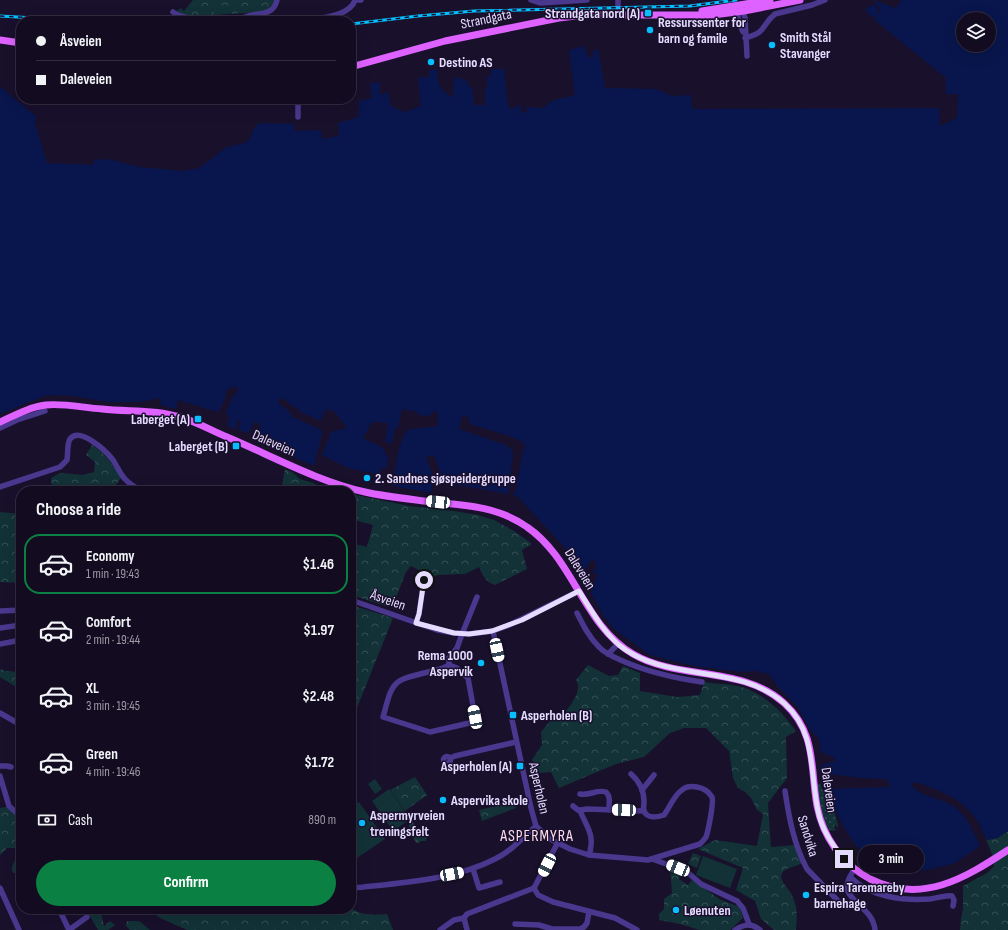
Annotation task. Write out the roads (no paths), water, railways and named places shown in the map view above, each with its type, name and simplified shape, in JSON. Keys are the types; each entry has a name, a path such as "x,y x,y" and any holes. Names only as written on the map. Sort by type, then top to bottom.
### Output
{"main road":[{"name":"Strandgata","path":"740,10 770,0"},
{"name":"Strandgata","path":"356,65 445,42 571,16 678,14 705,16 800,0"},
{"path":"0,40 16,42"},
{"name":"Daleveien","path":"0,422 31,408 54,404 154,412 178,416 305,471 345,486"},
{"name":"Daleveien","path":"356,488 386,495 482,508 501,513 524,524 547,543 562,562 601,626 618,644 647,661 665,666 744,681 765,690 786,705 796,717 808,740 813,763 817,805 823,827 835,849 854,868 870,878 889,886 902,888 925,888 945,884 956,881 1008,850"}],"street":[{"path":"250,16 269,12 275,6 277,0"},
{"path":"327,16 347,12 354,4 355,0 361,0"},
{"path":"532,1 548,2 587,0"},
{"path":"618,0 618,15"},
{"path":"745,38 758,34 774,14 812,6 825,0"},
{"path":"740,10 747,56"},
{"path":"173,12 183,16"},
{"path":"298,104 298,117"},
{"path":"0,428 17,420 44,411"},
{"path":"0,487 60,466 67,460 69,440 76,435 86,437 107,453 124,478 134,486"},
{"name":"Åsveien","path":"416,623 419,614 424,580"},
{"name":"Åsveien","path":"356,602 445,632 462,634 492,631 522,620 579,591"},
{"path":"449,665 449,658 457,648 477,597"},
{"path":"0,611 16,610"},
{"path":"576,614 591,638 608,654 647,671 675,678 702,682"},
{"path":"0,628 16,626"},
{"name":"Asperholen","path":"492,631 536,826 550,839 557,844 589,855 648,860 652,859 700,844 705,837 712,797 704,790 688,787 679,792 664,815 654,817 646,814 644,811 578,810 573,806"},
{"path":"0,644 16,641"},
{"path":"608,654 618,644"},
{"path":"449,665 456,668 468,678 475,717 474,722 430,732 383,717 395,684 406,677 449,665"},
{"path":"0,713 16,722"},
{"path":"450,758 516,742"},
{"path":"0,766 10,767"},
{"path":"631,774 637,780 642,790 644,811"},
{"path":"642,790 654,775"},
{"path":"0,776 9,806 16,812"},
{"path":"580,794 588,795 598,791 606,792 610,800 609,810"},
{"name":"Sandvika","path":"785,791 790,822 803,862 807,869 842,905 847,906 856,902"},
{"path":"582,810 581,813 589,827 592,838 589,855"},
{"path":"356,888 426,879 473,869 496,859 512,849 536,826"},
{"path":"440,930 454,920 464,918 467,914 534,888 557,844"},
{"name":"Asperholen","path":"652,859 686,871 701,884 737,901 743,908 749,924"},
{"path":"854,868 847,885 848,889 856,902 869,914 873,921 875,930"},
{"path":"473,869 479,888 500,882"},
{"path":"850,877 866,889 902,899 924,899 952,896 954,900 953,906"},
{"path":"0,888 19,930"},
{"path":"534,888 538,895 553,902 615,918 637,930"},
{"path":"516,924 538,925 552,930 580,929 587,923 590,912"},
{"path":"61,914 69,930 87,917"},
{"path":"464,918 467,930"},
{"path":"735,930 749,924 760,930"}],"railway":[{"path":"356,23 474,11 690,6 736,0"},
{"path":"0,16 16,17"}],"place":[{"name":"Strandgata nord (A)","path":"648,13"},
{"name":"Ressurssenter for barn og famile","path":"650,30"},
{"name":"Smith Stål Stavanger","path":"772,45"},
{"name":"Destino AS","path":"431,62"},
{"name":"Laberget (A)","path":"198,419"},
{"name":"Laberget (B)","path":"236,446"},
{"name":"2. Sandnes sjøspeidergruppe","path":"367,478"},
{"name":"Rema 1000 Aspervik","path":"481,663"},
{"name":"Asperholen (B)","path":"513,715"},
{"name":"Asperholen (A)","path":"520,766"},
{"name":"Aspervika skole","path":"443,800"},
{"name":"Aspermyrveien treningsfelt","path":"362,823"},
{"name":"Espira Taremareby barnehage","path":"806,895"},
{"name":"Løenuten","path":"676,910"}],"district":[{"name":"ASPERMYRA","path":"537,836"}]}
